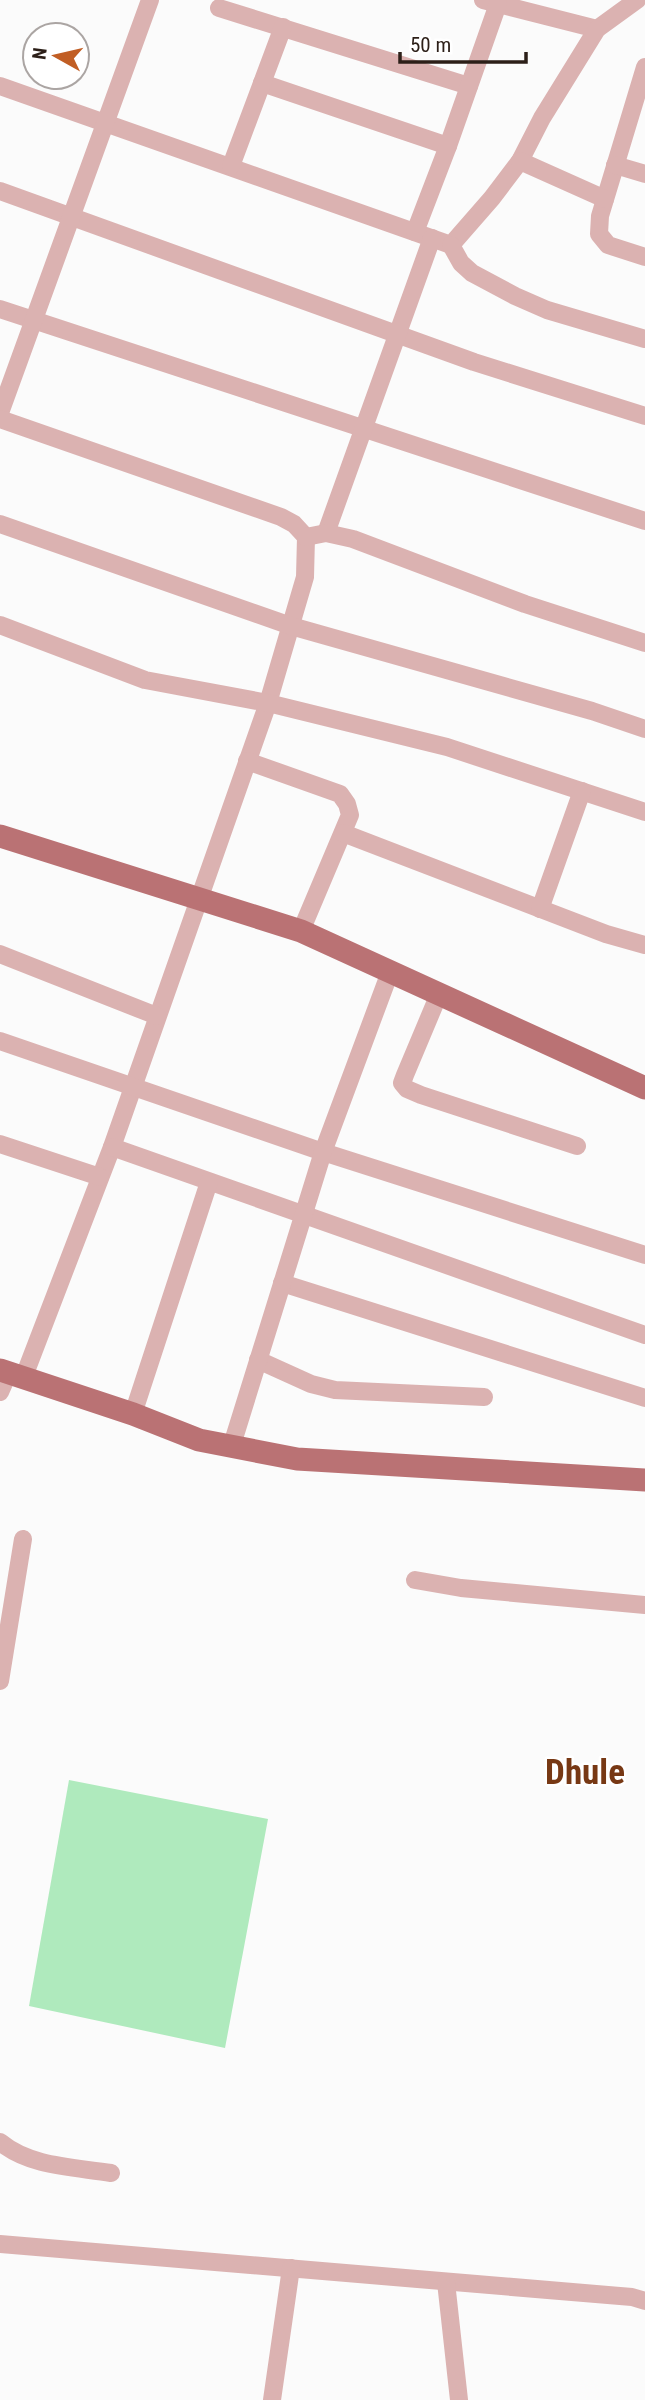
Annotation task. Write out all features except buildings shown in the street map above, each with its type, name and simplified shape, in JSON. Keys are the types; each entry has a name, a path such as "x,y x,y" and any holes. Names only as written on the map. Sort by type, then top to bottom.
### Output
{"main road":[{"path":"0,836 301,931 645,1088"},
{"path":"8,1379 133,1414 199,1440 297,1459 645,1480"}],"street":[{"path":"0,412 150,0"},
{"path":"451,245 520,161 542,118 597,29 637,0"},
{"path":"326,533 397,334 448,146 469,86 491,2 597,29"},
{"path":"219,8 469,86"},
{"path":"231,166 283,27"},
{"path":"645,68 641,94 600,216 599,234 608,245 645,257"},
{"path":"262,83 448,146"},
{"path":"0,86 451,245 461,263 472,273 516,296 547,310 645,339"},
{"path":"520,161 605,199"},
{"path":"615,165 645,174"},
{"path":"0,191 474,362 645,416"},
{"path":"0,309 645,521"},
{"path":"0,419 281,517 294,524 306,537 305,577 268,703 112,1147 8,1379"},
{"path":"0,524 291,626 592,710 645,729"},
{"path":"306,537 326,533 354,539 525,604 645,643"},
{"path":"0,625 145,680 268,703 447,747 645,812"},
{"path":"247,761 340,794 347,804 350,814 301,931"},
{"path":"540,909 582,791"},
{"path":"343,833 606,934 645,945"},
{"path":"0,954 157,1016"},
{"path":"231,1448 323,1152 390,972"},
{"path":"439,994 402,1083 407,1089 421,1096 577,1146"},
{"path":"0,1041 323,1152 645,1255"},
{"path":"0,1144 100,1177"},
{"path":"112,1147 645,1335"},
{"path":"133,1414 209,1182"},
{"path":"282,1283 645,1398"},
{"path":"258,1360 311,1384 335,1390 484,1397"},
{"path":"0,1681 23,1539"},
{"path":"415,1580 461,1588 645,1605"},
{"path":"0,2143 20,2156 111,2173"},
{"path":"0,2244 632,2297 645,2301"},
{"path":"272,2400 291,2268"},
{"path":"446,2282 459,2400"}],"green space":[{"path":"69,1780 268,1819 225,2048 29,2006"}],"district":[{"name":"Dhule","path":"585,1772"}]}
